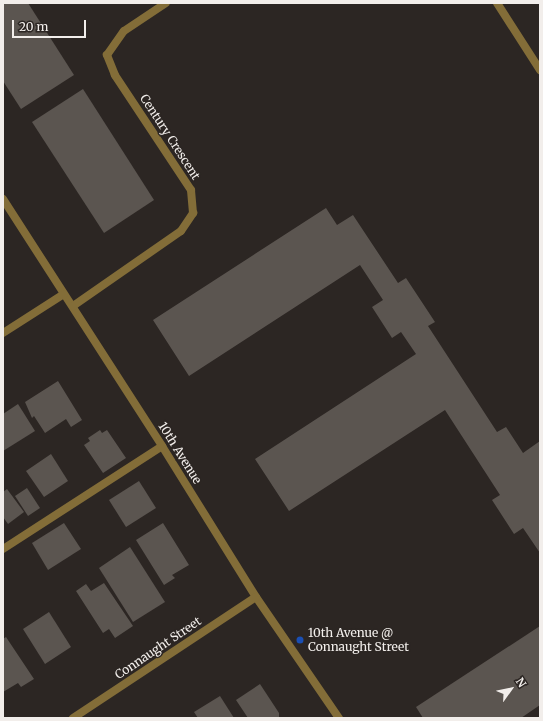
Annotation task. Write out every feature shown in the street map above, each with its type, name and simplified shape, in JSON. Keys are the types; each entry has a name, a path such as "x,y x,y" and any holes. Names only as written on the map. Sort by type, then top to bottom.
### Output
{"street":[{"name":"Century Crescent","path":"73,306 181,231 193,213 191,190 115,75 107,55 124,31 166,3"},
{"path":"497,3 540,70"},
{"name":"10th Avenue","path":"3,199 162,446 256,597 339,718"},
{"path":"3,333 64,294"},
{"path":"3,549 162,446"},
{"name":"Connaught Street","path":"73,718 256,597"}],"building":[{"path":"3,3 28,3 74,75 21,109 3,81"},
{"path":"83,89 154,200 104,233 32,122"},
{"path":"326,208 337,225 353,215 398,283 406,278 435,322 428,326 497,432 506,427 523,453 540,441 540,553 523,528 514,534 492,500 500,495 445,410 289,511 255,459 416,354 401,332 392,338 372,307 383,300 360,265 189,376 153,320"},
{"path":"58,381 82,420 71,427 66,419 45,433 34,416 32,418 25,402"},
{"path":"18,404 35,431 3,451 3,414"},
{"path":"100,430 102,433 107,430 126,458 103,473 84,445 90,441 88,438"},
{"path":"51,454 68,481 44,497 26,471"},
{"path":"139,481 156,508 126,527 109,500"},
{"path":"27,488 40,508 28,516 15,496"},
{"path":"7,489 24,512 8,524 3,517 3,492"},
{"path":"64,523 81,549 48,570 32,543"},
{"path":"163,523 189,565 172,575 175,578 164,585 136,540"},
{"path":"130,547 165,602 133,622 99,568"},
{"path":"104,583 133,626 115,638 109,629 103,633 76,591 86,584 91,591"},
{"path":"49,612 71,647 45,664 23,629"},
{"path":"540,626 540,705 521,718 423,718 416,707"},
{"path":"6,637 34,679 21,687 18,683 3,692 3,639"},
{"path":"260,684 279,713 279,718 248,718 236,700"},
{"path":"220,696 234,718 198,718 194,712"}],"place":[{"name":"10th Avenue @ Connaught Street","path":"300,640"}]}
